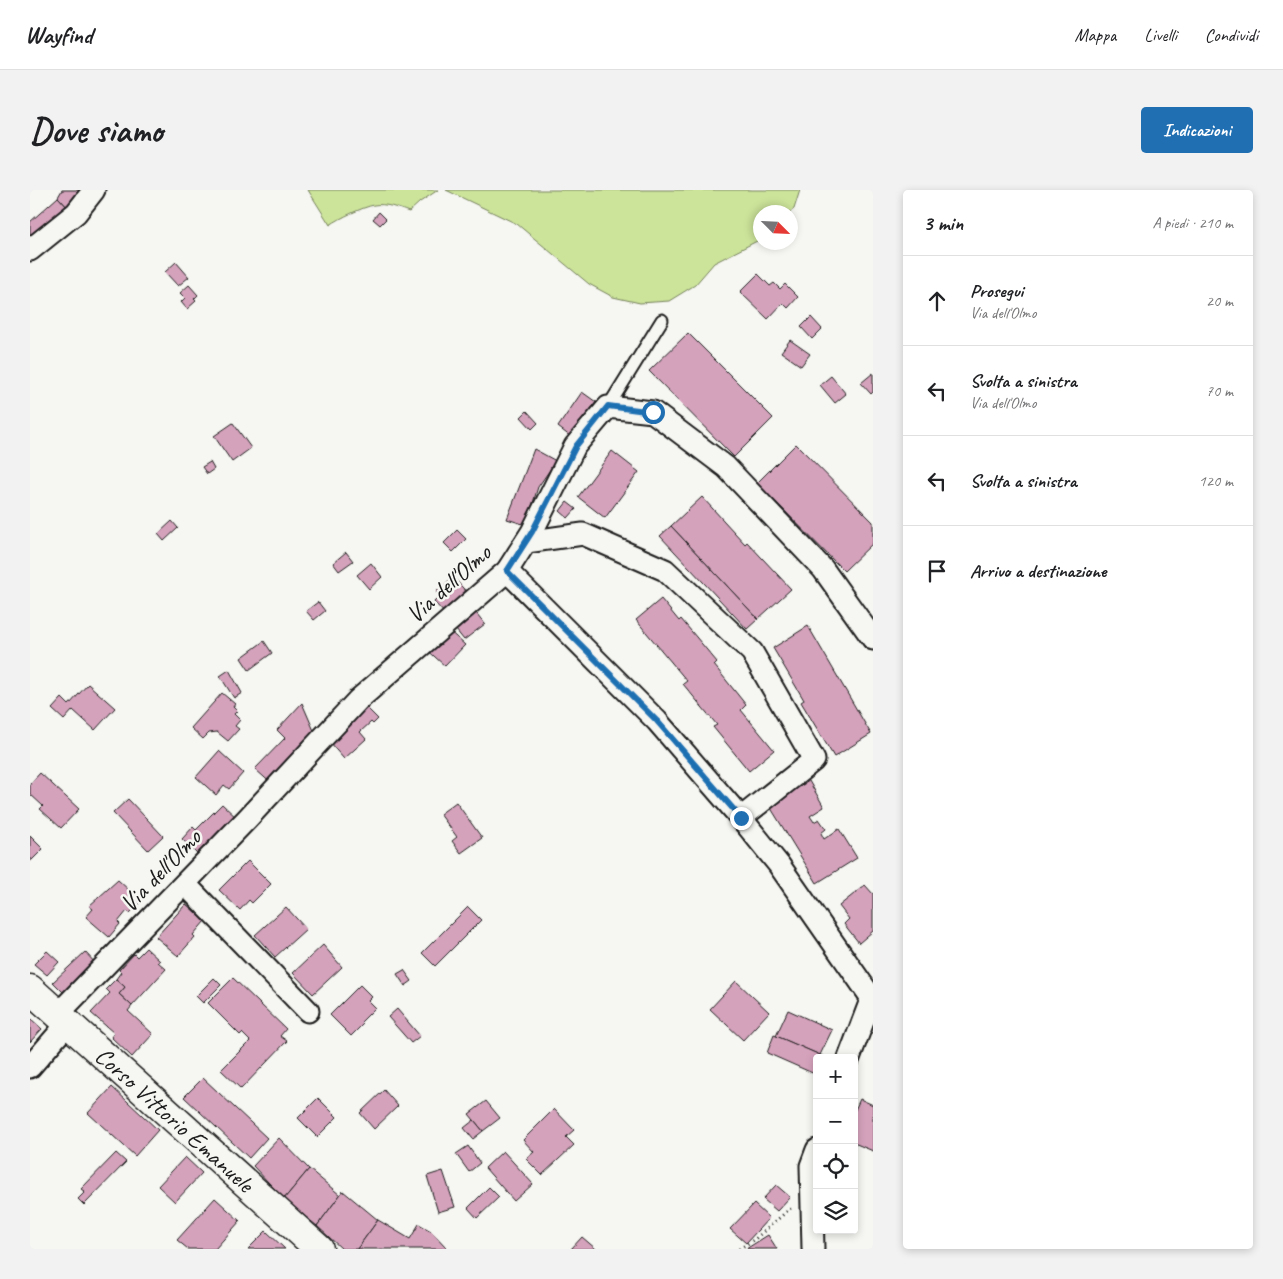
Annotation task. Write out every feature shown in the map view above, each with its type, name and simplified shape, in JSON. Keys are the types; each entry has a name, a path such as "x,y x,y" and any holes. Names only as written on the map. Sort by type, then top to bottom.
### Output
{"main road":[{"name":"Corso Vittorio Emanuele","path":"30,988 319,1249"}],"street":[{"path":"30,250 76,213 94,190"},
{"path":"608,406 653,412 726,466 823,569 873,639"},
{"name":"Via dell'Olmo","path":"30,1067 63,1019 185,884 358,700 507,571 526,542 576,446 608,406"},
{"path":"526,542 583,534 665,570 752,652 814,760 741,818"},
{"path":"507,571 657,721 779,865 872,996 850,1054"},
{"path":"185,884 308,1011"},
{"path":"813,1163 813,1249"}],"lane":[{"path":"608,406 662,320"}],"path":[{"path":"739,1249 755,1239 812,1190"}],"green space":[{"path":"308,190 438,190 409,212 387,205 374,205 352,213 330,225"},
{"path":"446,190 800,190 795,205 753,205 753,243 714,263 695,285 669,301 640,303 613,297 589,284 517,224"}],"building":[{"path":"62,190 80,190 68,208 58,197"},
{"path":"58,197 68,208 30,241 30,222"},
{"path":"379,212 386,219 380,225 373,219"},
{"path":"176,262 189,277 178,286 165,272"},
{"path":"758,274 770,286 774,283 780,289 785,284 798,297 788,308 783,303 768,319 740,292"},
{"path":"189,285 198,295 194,299 196,301 187,309 181,302 185,298 180,293"},
{"path":"811,317 822,329 812,339 801,327"},
{"path":"688,333 773,418 734,457 649,371"},
{"path":"790,340 810,354 801,366 781,352"},
{"path":"873,373 873,392 871,394 861,383"},
{"path":"831,376 846,394 835,403 820,385"},
{"path":"582,392 596,402 571,437 558,427"},
{"path":"527,411 538,423 532,429 521,417"},
{"path":"233,423 251,448 232,462 214,436"},
{"path":"796,444 873,522 873,543 844,571 757,483"},
{"path":"534,449 556,461 538,487 526,525 507,519"},
{"path":"612,451 639,472 605,518 578,497"},
{"path":"210,462 214,469 207,474 202,467"},
{"path":"702,497 745,544 747,542 791,589 758,619 671,526"},
{"path":"567,502 576,509 568,518 560,511"},
{"path":"172,521 178,528 164,541 158,534"},
{"path":"671,526 758,619 747,629 660,536"},
{"path":"457,530 466,539 453,552 444,543"},
{"path":"346,552 353,561 339,571 333,563"},
{"path":"371,563 382,577 369,589 357,575"},
{"path":"453,577 471,597 449,618 434,602 440,596 436,592"},
{"path":"661,599 679,621 681,619 717,662 714,665 746,705 741,710 774,750 749,771 713,727 717,725 683,684 687,681 636,620"},
{"path":"318,602 325,611 314,620 306,611"},
{"path":"473,609 485,624 464,640 452,625"},
{"path":"808,626 871,734 834,757 801,702 804,700 773,648"},
{"path":"447,629 465,645 445,666 424,647"},
{"path":"264,641 272,653 249,670 241,658"},
{"path":"229,670 242,693 234,698 220,676"},
{"path":"88,684 115,708 95,730 73,710 64,720 52,709 62,698 69,705"},
{"path":"222,693 235,704 233,707 237,711 234,714 240,720 235,726 239,729 228,741 217,732 209,733 203,739 191,728"},
{"path":"302,703 318,740 274,786 255,769 285,738 277,730"},
{"path":"366,707 378,719 373,724 371,722 360,732 366,739 344,759 329,742"},
{"path":"219,751 243,773 229,789 224,785 216,795 196,777"},
{"path":"40,773 79,809 61,828 40,809 43,806 30,794 30,784"},
{"path":"809,781 824,807 810,816 814,822 819,819 826,829 821,833 824,839 839,829 857,858 817,883 769,805"},
{"path":"128,799 163,836 148,850 113,813"},
{"path":"456,802 482,838 461,853 452,841 457,837 440,814"},
{"path":"222,804 239,820 202,859 182,839 193,827 196,830"},
{"path":"30,836 43,849 30,862"},
{"path":"248,861 271,884 252,903 249,900 240,910 219,890"},
{"path":"118,880 141,901 130,913 127,911 118,922 120,924 109,937 86,917 93,909 89,906"},
{"path":"865,885 873,894 873,931 859,943 844,924 849,919 839,906"},
{"path":"186,904 205,921 193,935 195,937 178,956 156,937"},
{"path":"286,907 306,929 275,957 255,935"},
{"path":"468,907 481,920 435,966 422,953"},
{"path":"323,945 342,967 313,994 293,973"},
{"path":"146,948 166,969 132,1006 119,994 125,987 116,979 121,972 119,970 134,954 137,957"},
{"path":"47,951 59,962 47,975 34,964"},
{"path":"85,952 97,965 66,995 53,982"},
{"path":"404,970 412,981 405,986 397,974"},
{"path":"214,978 221,985 203,1003 196,996"},
{"path":"233,978 286,1029 280,1036 287,1041 241,1089 221,1070 250,1041 242,1033 240,1035 208,1003"},
{"path":"116,979 125,987 119,994 132,1006 128,1011 153,1034 132,1057 111,1037 114,1033 91,1013 110,993 106,989"},
{"path":"736,981 769,1012 743,1040 710,1009"},
{"path":"360,985 372,997 368,1001 375,1008 361,1022 363,1024 351,1036 330,1015"},
{"path":"397,1009 420,1036 411,1043 388,1017"},
{"path":"788,1010 832,1030 820,1054 776,1036"},
{"path":"30,1018 42,1029 30,1042"},
{"path":"774,1035 818,1054 813,1054 813,1073 767,1053"},
{"path":"203,1078 267,1138 249,1158 184,1097"},
{"path":"112,1087 158,1130 135,1156 88,1113"},
{"path":"384,1090 398,1106 374,1129 360,1113"},
{"path":"318,1098 337,1117 317,1137 298,1118"},
{"path":"860,1099 873,1105 873,1151 858,1145 858,1103"},
{"path":"486,1101 500,1118 483,1131 469,1114"},
{"path":"554,1109 574,1130 566,1137 574,1145 542,1175 526,1159 534,1152 523,1140"},
{"path":"474,1120 483,1131 473,1139 464,1128"},
{"path":"279,1138 309,1169 284,1199 253,1166"},
{"path":"468,1146 480,1163 469,1172 456,1154"},
{"path":"503,1151 533,1184 514,1201 485,1168"},
{"path":"116,1153 126,1162 84,1205 78,1199 85,1192 81,1189"},
{"path":"185,1157 202,1173 175,1202 158,1186"},
{"path":"309,1169 340,1195 317,1226 284,1199"},
{"path":"443,1171 455,1207 438,1212 427,1176"},
{"path":"776,1185 790,1197 777,1211 763,1199"},
{"path":"489,1187 499,1197 477,1218 468,1208"},
{"path":"343,1191 378,1220 357,1249 342,1249 317,1226"},
{"path":"215,1198 240,1221 215,1249 188,1249 177,1240"},
{"path":"754,1204 769,1218 746,1243 730,1229"},
{"path":"378,1220 410,1239 419,1224 431,1231 447,1248 357,1249"},
{"path":"266,1231 285,1249 248,1249"},
{"path":"768,1235 777,1249 746,1249"},
{"path":"582,1237 596,1249 571,1249"}],"route":[{"path":"653,412 608,406 576,446 532,532 507,571 657,721 741,818"}]}
